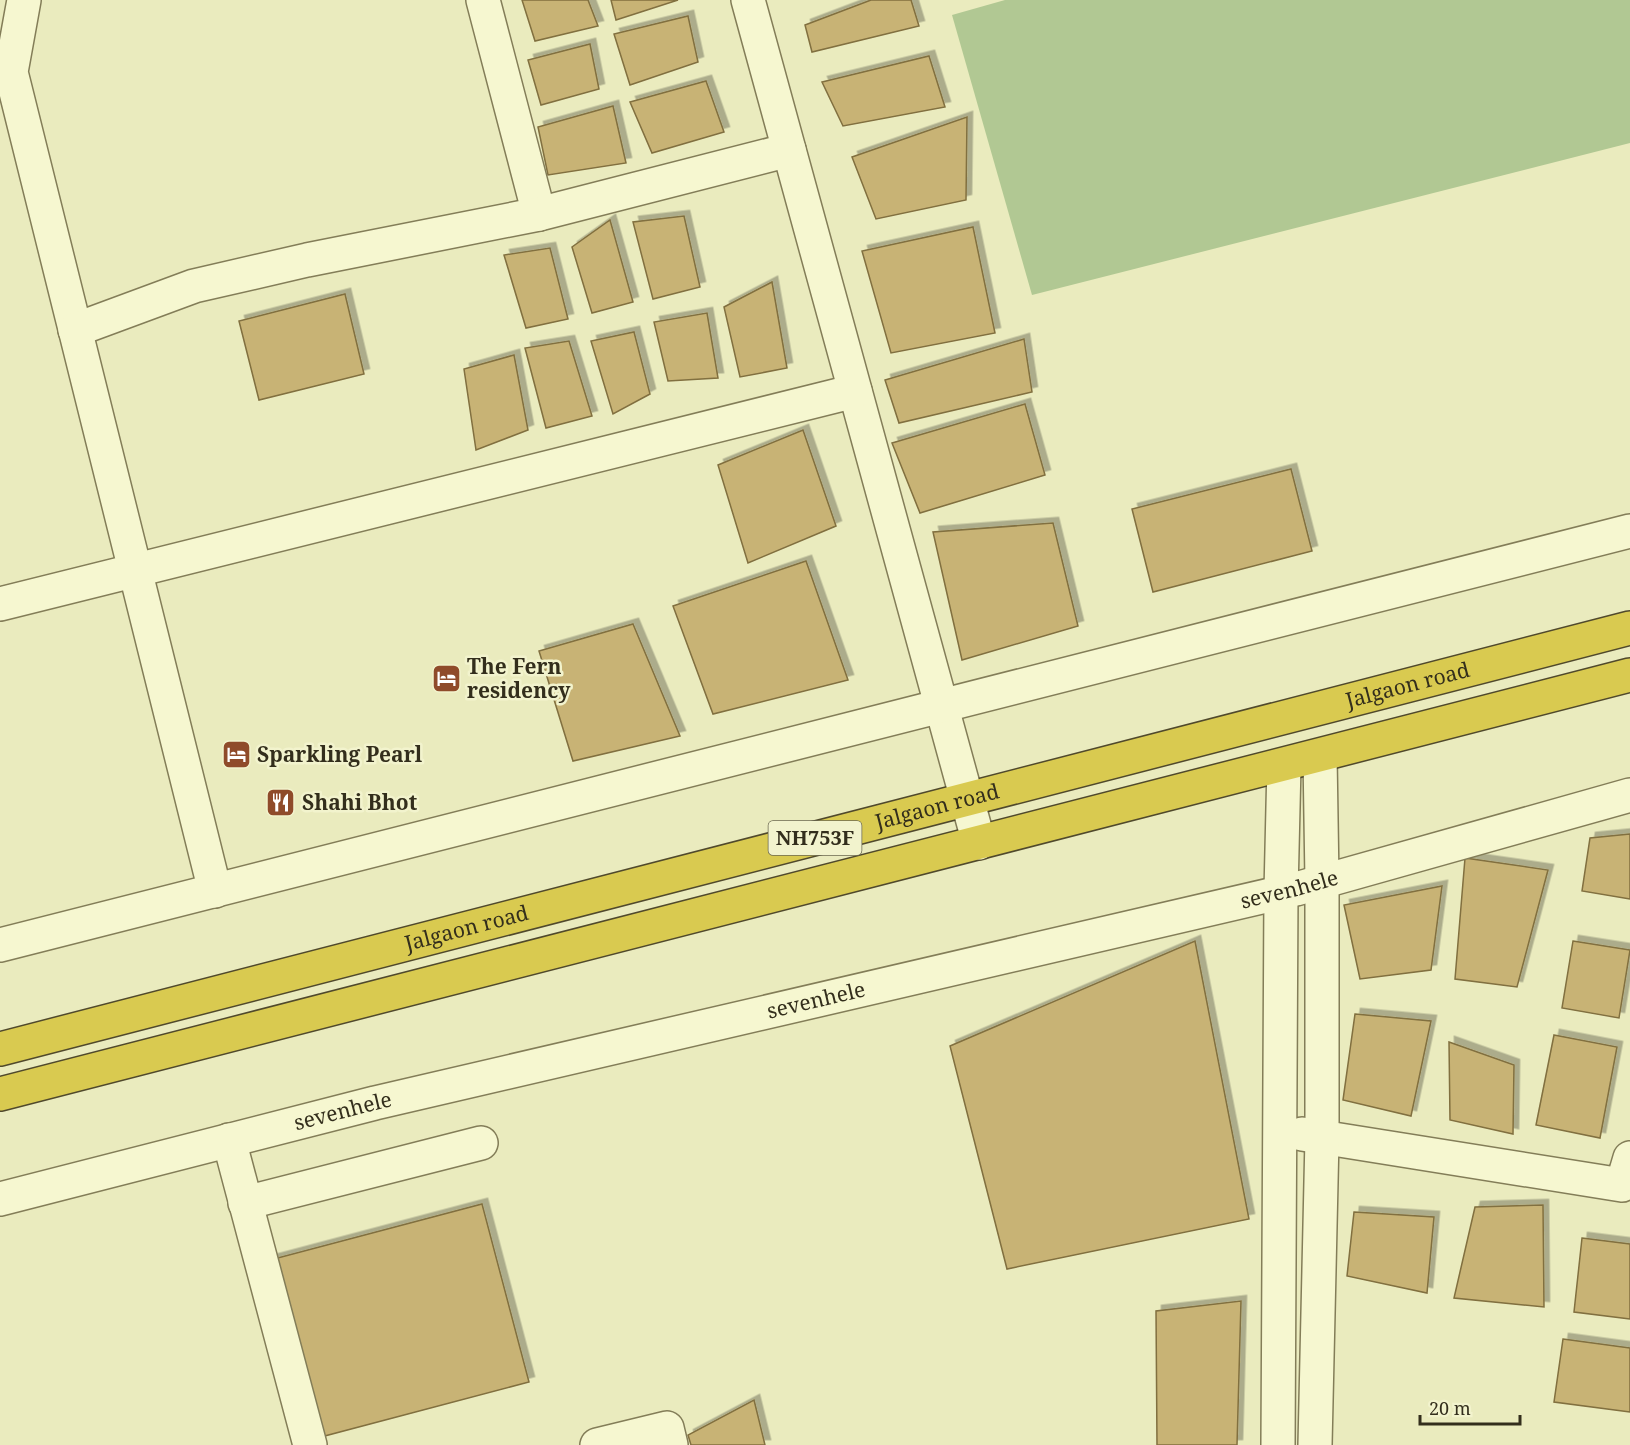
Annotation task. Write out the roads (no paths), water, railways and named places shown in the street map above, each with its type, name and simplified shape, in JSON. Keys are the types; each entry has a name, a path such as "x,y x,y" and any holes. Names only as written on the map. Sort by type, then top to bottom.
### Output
{"highway":[{"name":"Jalgaon road","path":"0,1049 1630,628"},
{"name":"NH753F","path":"0,1094 1630,675"}],"street":[{"path":"24,0 11,72 215,891"},
{"path":"483,0 539,213"},
{"path":"748,0 979,843"},
{"path":"75,330 194,286 307,260 539,213 789,150"},
{"path":"0,604 855,391"},
{"path":"0,945 1630,531"},
{"path":"1315,1445 1322,1138 1320,756"},
{"path":"1278,1445 1281,892 1284,765"},
{"name":"sevenhele","path":"0,1199 375,1103 1281,892 1630,795"},
{"path":"1280,1131 1622,1185 1630,1158"},
{"path":"229,1140 310,1445"},
{"path":"245,1203 481,1143"},
{"path":"597,1445 667,1428 670,1445"}],"place":[{"name":"The Fern residency","path":"446,679"},
{"name":"Sparkling Pearl","path":"236,755"},
{"name":"Shahi Bhot","path":"281,803"}]}
